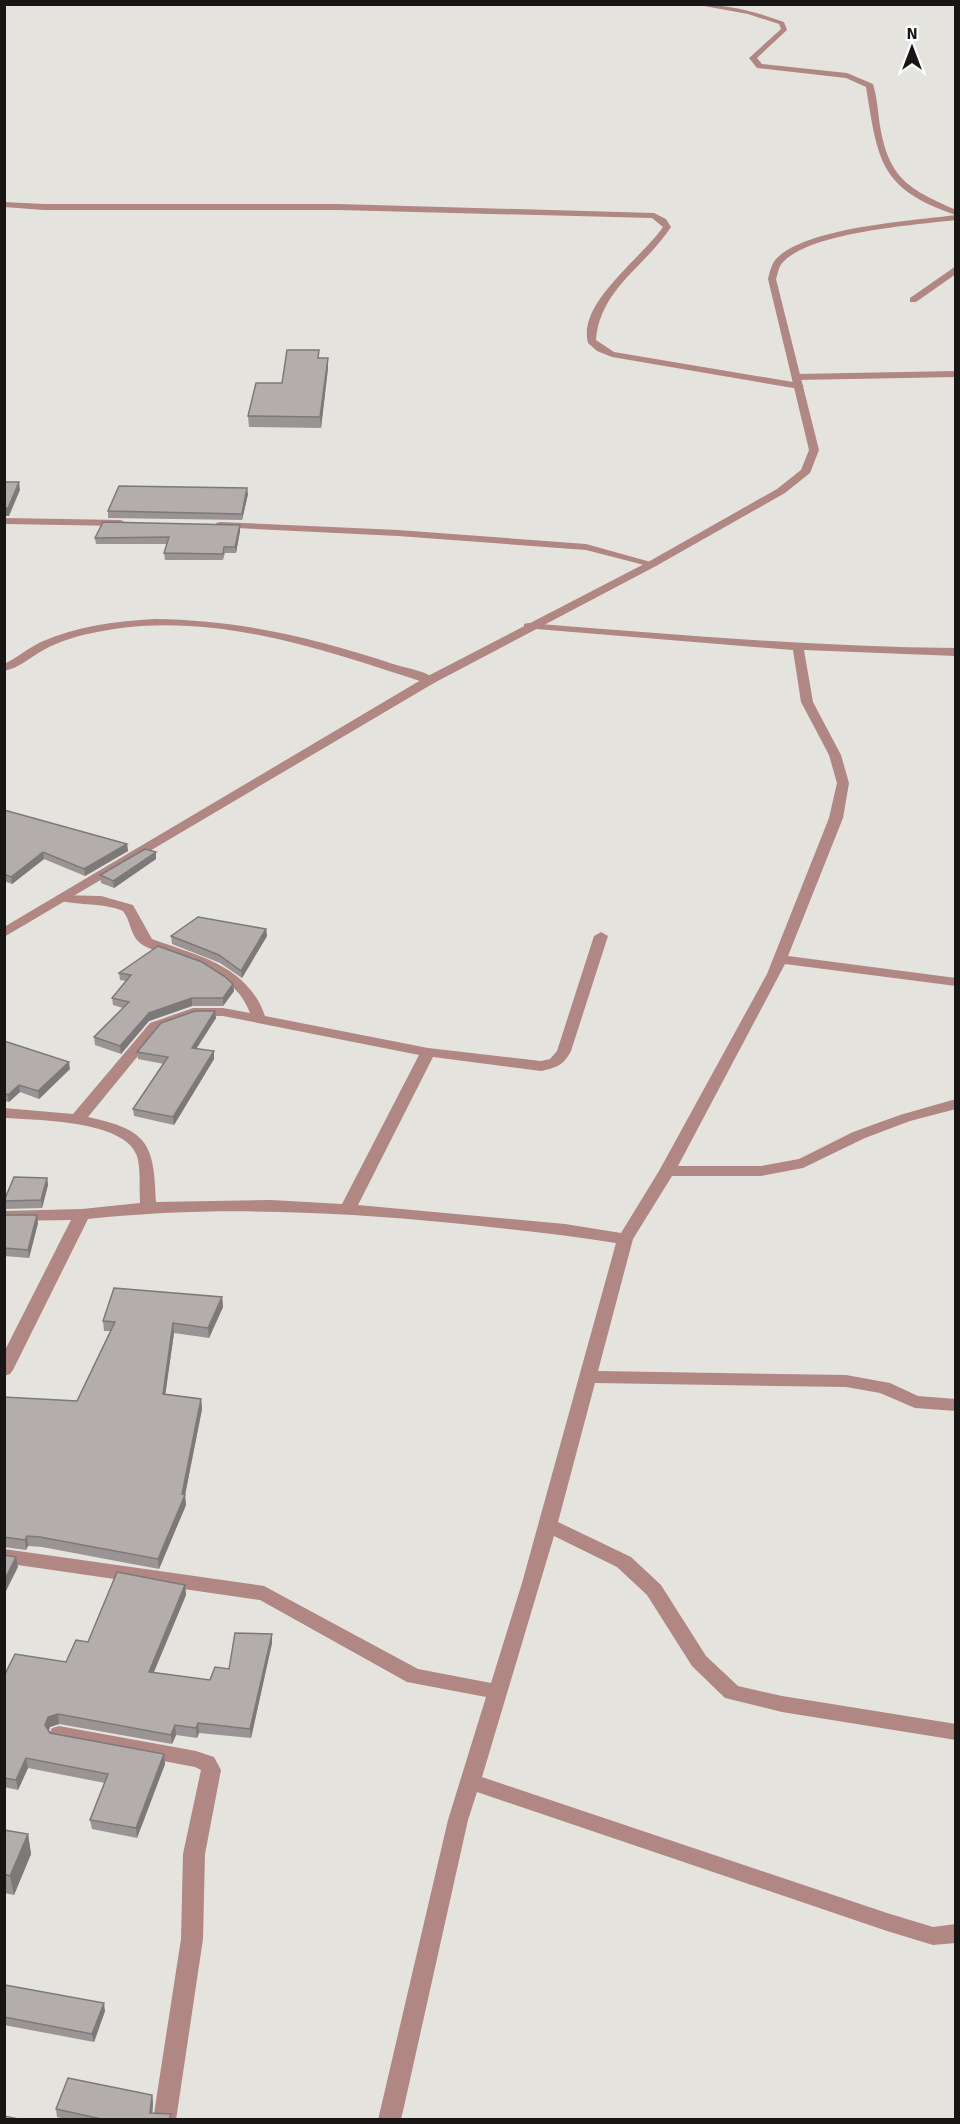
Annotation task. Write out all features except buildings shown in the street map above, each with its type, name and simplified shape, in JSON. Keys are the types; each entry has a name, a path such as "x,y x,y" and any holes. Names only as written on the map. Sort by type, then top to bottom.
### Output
{"street":[{"path":"696,4 749,12 782,23 785,29 753,58 760,66 831,74 865,82 870,86 884,160 894,177 922,197 956,215"},
{"path":"4,204 44,207 338,207 654,216 668,227 660,241 604,299 590,327 591,341 600,350 612,354 798,381 956,374"},
{"path":"4,933 430,680 528,626 652,564 781,491 806,471 814,450 772,279 778,262 797,249 830,237 956,215"},
{"path":"913,300 956,269"},
{"path":"4,521 133,523"},
{"path":"203,524 399,533 555,544 586,547 652,564"},
{"path":"6,670 32,651 82,632 127,624 171,625 228,627 283,635 430,680"},
{"path":"528,626 798,647 956,652"},
{"path":"389,2120 458,1820 499,1692 625,1239 667,1171 780,959 836,818 843,783 835,755 807,702 798,647"},
{"path":"63,898 122,904 131,910 139,936 147,942 208,965 230,978 250,995 259,1018"},
{"path":"76,1121 155,1026 193,1012 223,1012 259,1018 428,1052 541,1066 553,1064 560,1060 601,936"},
{"path":"780,959 956,982"},
{"path":"347,1210 428,1052"},
{"path":"667,1171 761,1171 803,1163 860,1135 905,1118 956,1104"},
{"path":"4,1113 76,1121 126,1133 143,1153 148,1208"},
{"path":"4,1216 82,1214 148,1208 271,1205 565,1229 625,1239"},
{"path":"4,1370 82,1214"},
{"path":"587,1377 846,1381 884,1387 915,1402 956,1405"},
{"path":"547,1524 624,1562 654,1590 699,1661 732,1692 782,1704 956,1732"},
{"path":"4,1556 264,1593 414,1676 499,1692"},
{"path":"59,1734 196,1759 207,1763 211,1770 194,1854 192,1939 164,2120"},
{"path":"470,1781 887,1922 933,1936 956,1934"}]}
